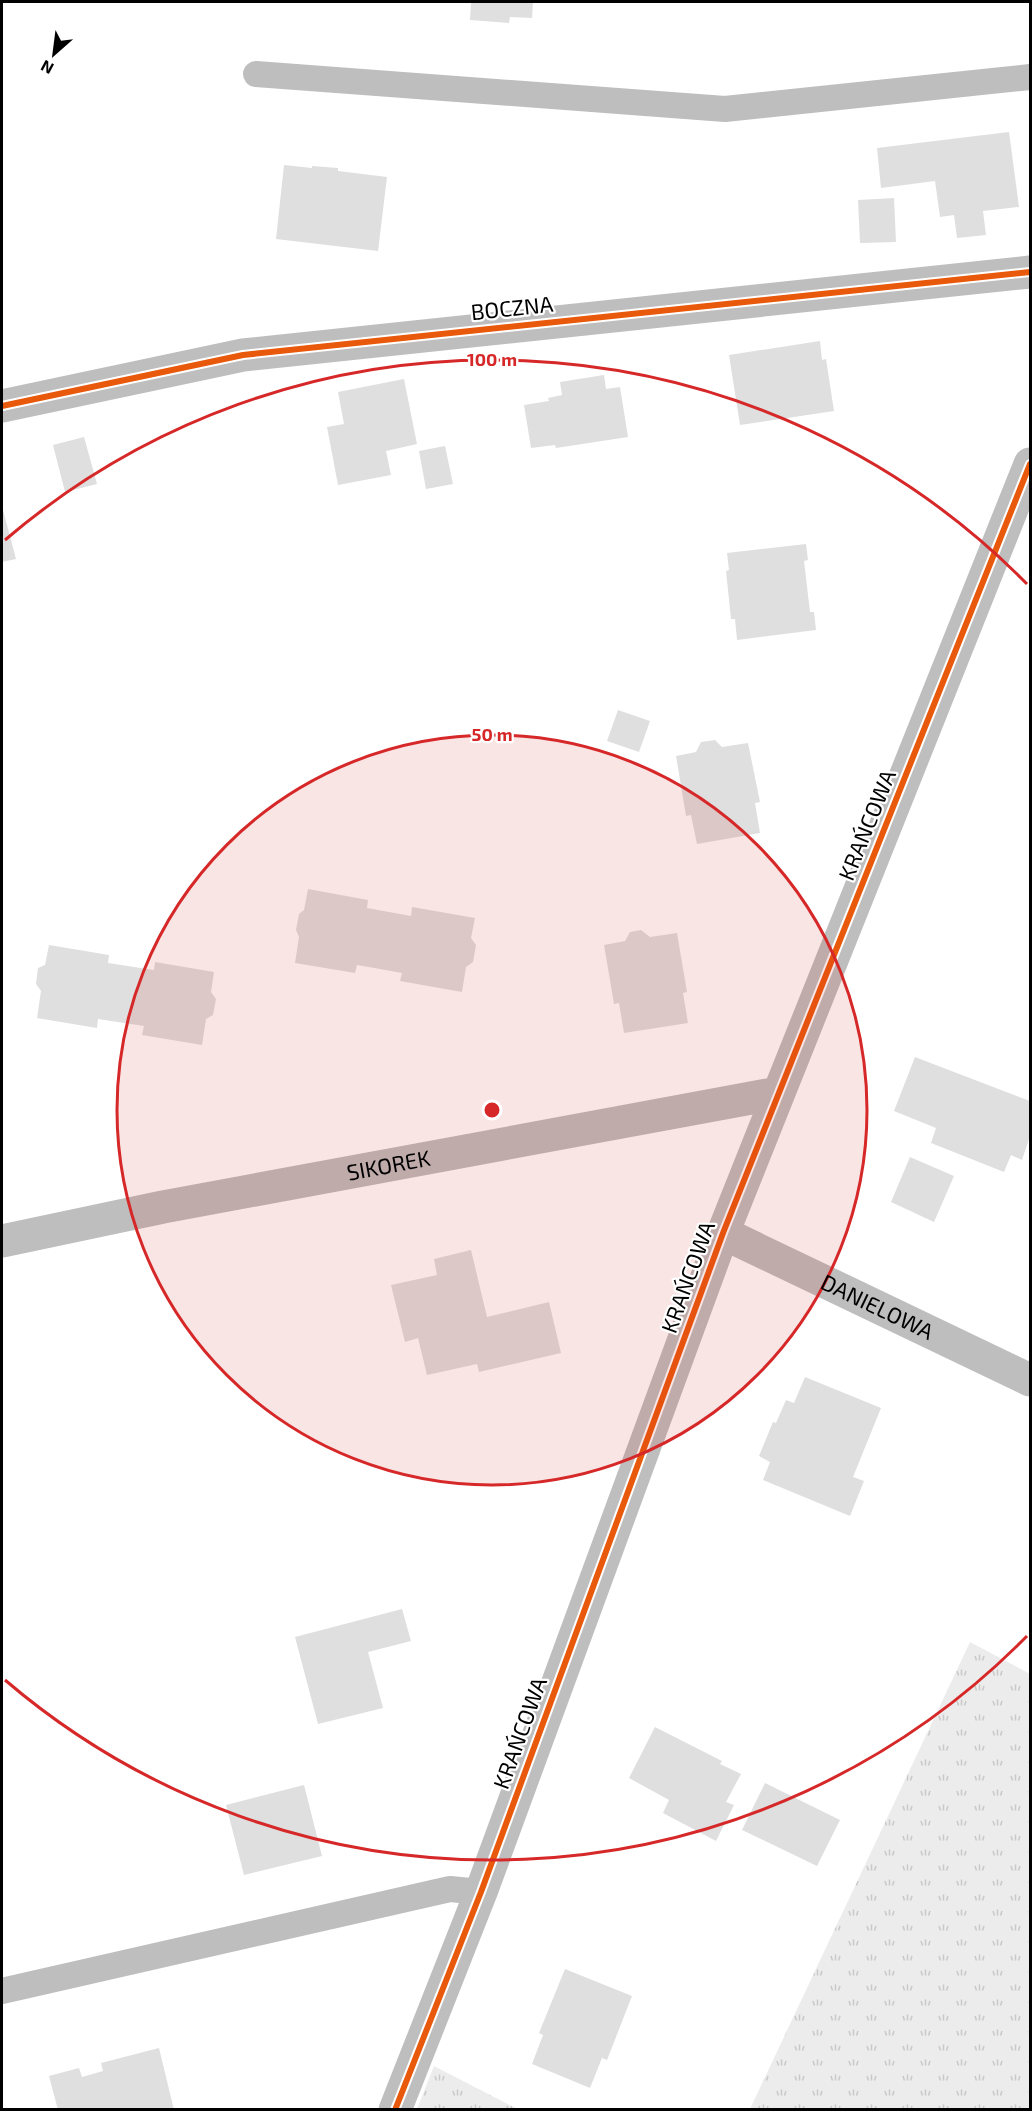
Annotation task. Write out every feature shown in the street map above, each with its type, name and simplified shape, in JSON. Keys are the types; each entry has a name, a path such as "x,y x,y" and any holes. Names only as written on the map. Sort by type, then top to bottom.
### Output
{"street":[{"name":"BOCZNA","path":"2,406 243,355 1030,272"},
{"name":"KRAŃCOWA","path":"395,2109 481,1892 723,1233 1030,464"},
{"name":"SIKOREK","path":"2,1241 175,1205 778,1093"},
{"name":"DANIELOWA","path":"723,1233 1030,1380"}],"lane":[{"path":"256,74 725,109 1030,77"},
{"path":"2,1991 450,1889 481,1892"}],"green space":[{"path":"970,1642 1030,1674 1030,2109 750,2109"},
{"path":"434,2066 517,2109 417,2109"}],"building":[{"path":"471,2 533,2 532,18 510,17 509,23 470,20"},
{"path":"1009,132 1019,207 983,211 986,235 957,238 954,215 940,217 935,181 881,188 877,148"},
{"path":"284,165 338,168 338,171 387,177 378,251 276,239"},
{"path":"894,198 896,242 860,243 858,200"},
{"path":"820,341 822,360 826,359 834,411 740,425 729,355"},
{"path":"604,375 606,389 620,387 628,437 556,448 555,445 531,448 524,405 549,401 548,398 562,395 560,382"},
{"path":"404,379 417,444 386,451 391,475 338,485 327,427 344,424 338,392"},
{"path":"84,437 97,484 65,492 53,445"},
{"path":"445,446 453,484 426,489 419,451"},
{"path":"2,506 16,559 2,562"},
{"path":"806,544 808,560 804,561 810,612 814,612 816,630 737,640 735,619 731,619 726,571 729,570 727,553"},
{"path":"618,710 650,721 639,752 607,741"},
{"path":"715,740 722,747 748,743 760,802 755,803 760,833 697,844 691,815 686,816 676,756 696,752 701,742"},
{"path":"308,889 368,900 367,908 411,916 412,907 475,918 471,938 476,945 473,962 466,967 462,992 400,981 402,973 357,965 355,973 295,963 299,937 296,930 299,914 304,910"},
{"path":"641,930 650,937 677,933 687,992 683,993 688,1023 624,1033 619,1003 614,1004 604,945 625,941 630,932"},
{"path":"49,945 109,955 108,963 154,970 155,962 214,972 211,992 216,999 213,1015 206,1019 202,1045 142,1035 144,1026 98,1019 97,1028 37,1018 41,991 36,984 38,968 45,965"},
{"path":"915,1057 1030,1101 1030,1136 1022,1160 1011,1155 1004,1172 931,1143 936,1128 894,1111"},
{"path":"910,1157 954,1176 934,1222 891,1202"},
{"path":"471,1250 487,1317 549,1302 561,1353 479,1372 477,1364 427,1375 418,1338 405,1342 391,1285 437,1275 434,1259"},
{"path":"805,1377 881,1408 853,1477 864,1481 850,1516 763,1480 770,1462 759,1456 773,1422 776,1423 786,1400 794,1403"},
{"path":"402,1609 411,1641 368,1652 383,1708 318,1724 295,1637"},
{"path":"655,1727 722,1761 720,1764 741,1774 726,1802 734,1805 716,1841 663,1813 669,1800 629,1778"},
{"path":"765,1783 840,1820 817,1866 742,1830"},
{"path":"304,1785 322,1856 244,1875 226,1805"},
{"path":"565,1969 632,1996 607,2060 602,2058 590,2088 532,2064 543,2035 539,2033"},
{"path":"159,2048 174,2110 58,2110 49,2076 79,2068 82,2077 103,2071 101,2063"}],"cycle path":[{"path":"2,406 243,355 1030,272"},
{"path":"395,2110 481,1892 723,1233 1030,464"}]}
